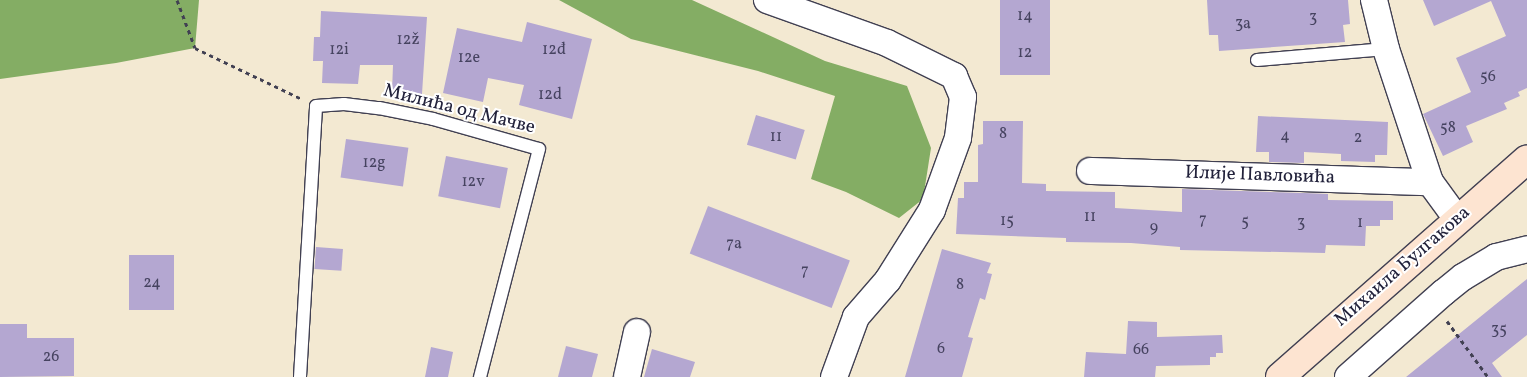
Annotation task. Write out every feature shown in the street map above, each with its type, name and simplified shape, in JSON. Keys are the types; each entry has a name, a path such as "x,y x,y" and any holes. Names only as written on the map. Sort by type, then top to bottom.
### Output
{"street":[{"path":"767,0 887,43 954,76 963,97 958,138 932,210 888,280 856,317 834,377"},
{"path":"1374,0 1386,49 1430,182 1457,219"},
{"name":"Михаила Булгакова","path":"1280,377 1527,159"},
{"name":"Илије Павловића","path":"1090,171 1430,182"},
{"path":"1348,377 1463,277 1496,257 1527,249"},
{"path":"627,377 637,332"}],"lane":[{"path":"1256,60 1386,49"},
{"name":"Милића од Мачве","path":"316,106 344,104 379,108 433,119 539,149 480,377"},
{"path":"300,377 316,106"}],"path":[{"path":"177,0 195,48 316,106"},
{"path":"1433,302 1488,377"}],"green space":[{"path":"0,0 199,0 195,48 116,63 0,79"},
{"path":"559,0 692,0 825,61 907,86 931,148 923,199 899,218 846,192 811,179 835,96 758,71 631,39"}],"building":[{"path":"1000,0 1050,0 1050,75 1000,75"},
{"path":"1207,0 1348,0 1350,24 1343,25 1345,42 1219,51 1218,35 1209,35"},
{"path":"1423,0 1527,0 1527,88 1518,92 1520,96 1504,103 1507,109 1466,126 1473,142 1443,156 1423,114 1471,92 1456,58 1506,36 1491,1 1434,26"},
{"path":"321,11 427,17 422,94 392,92 393,65 360,65 358,84 322,83 323,61 313,61 314,37 320,37"},
{"path":"527,22 592,39 572,119 519,105 524,85 488,78 483,102 443,93 457,28 522,42"},
{"path":"756,115 805,130 796,160 747,145"},
{"path":"1258,116 1388,122 1387,155 1375,155 1375,162 1341,161 1341,154 1304,152 1304,163 1269,162 1269,152 1256,152"},
{"path":"983,121 1023,121 1022,183 1046,184 1046,191 1115,192 1115,208 1182,212 1182,189 1328,194 1328,200 1393,201 1393,220 1380,220 1380,226 1366,226 1365,246 1326,245 1325,253 1180,250 1180,247 1131,243 1066,242 1066,238 956,234 958,198 964,198 964,182 978,182 978,145 983,144"},
{"path":"346,139 408,148 403,186 341,178"},
{"path":"446,156 508,168 500,208 438,196"},
{"path":"708,206 850,260 832,308 690,254"},
{"path":"316,247 343,249 341,271 314,269"},
{"path":"942,249 991,263 987,273 992,274 985,300 980,298 968,337 973,338 962,377 905,377"},
{"path":"129,255 174,255 174,310 129,310"},
{"path":"1527,279 1527,335 1492,363 1502,377 1406,377"},
{"path":"1128,321 1157,322 1157,337 1222,335 1223,353 1216,353 1216,357 1210,357 1210,365 1156,366 1155,377 1084,377 1086,352 1126,354"},
{"path":"0,324 27,324 27,338 74,338 74,376 0,377"},
{"path":"566,346 598,354 592,377 558,377"},
{"path":"431,347 453,352 448,377 425,377"},
{"path":"652,349 695,362 690,377 644,377"}]}
